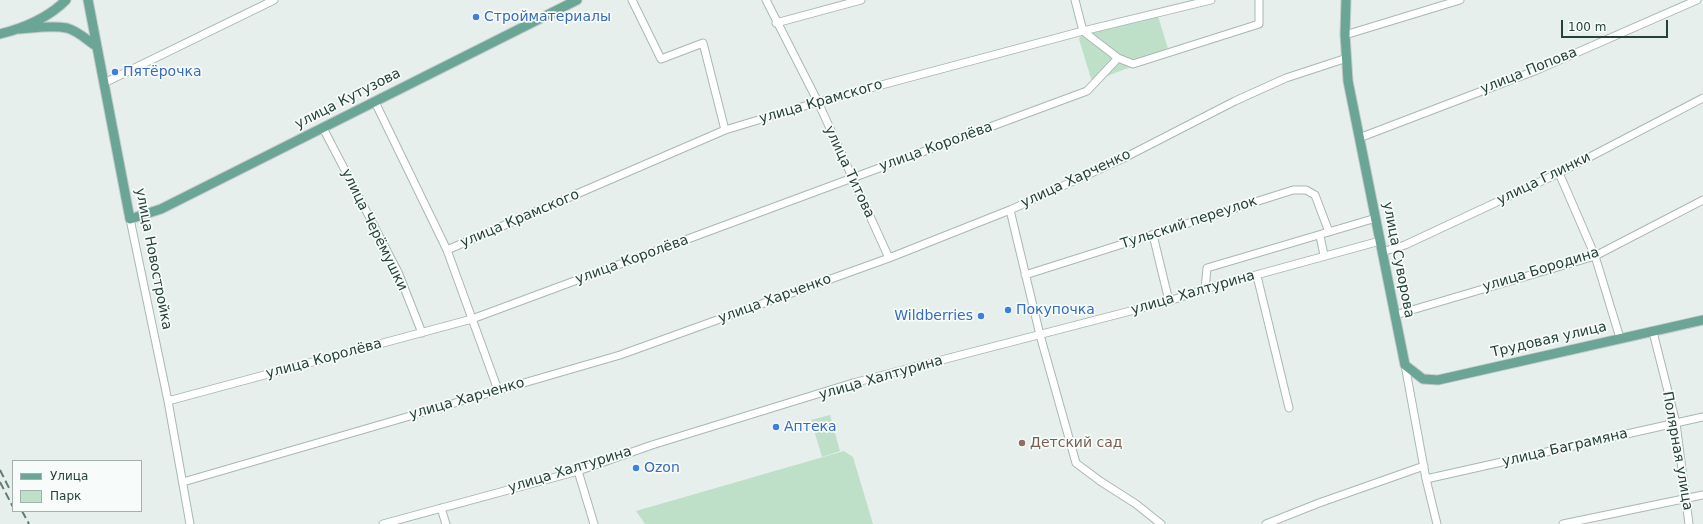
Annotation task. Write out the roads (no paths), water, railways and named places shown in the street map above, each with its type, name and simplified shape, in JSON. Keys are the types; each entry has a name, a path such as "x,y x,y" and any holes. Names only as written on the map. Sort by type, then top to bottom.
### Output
{"main road":[{"path":"20,29 46,16 66,0"},
{"name":"улица Новостройка","path":"88,0 130,219"},
{"name":"улица Кутузова","path":"130,219 161,209 577,0"},
{"name":"улица Суворова","path":"1346,0 1345,35 1348,81 1405,365"},
{"path":"0,34 20,29 47,27 66,28 75,31 96,46"},
{"name":"Трудовая улица","path":"1405,365 1423,379 1438,380 1703,320"}],"street":[{"path":"104,83 274,0"},
{"path":"632,0 661,59 703,43 725,130"},
{"name":"улица Титова","path":"766,0 776,23 818,102 889,258"},
{"path":"776,23 861,0"},
{"path":"1075,0 1083,31 1118,58 1133,64 1259,24 1259,0"},
{"name":"улица Крамского","path":"447,250 725,130 818,102 1083,31 1211,0"},
{"path":"1345,35 1459,0"},
{"name":"улица Попова","path":"1359,138 1537,70 1697,0"},
{"name":"улица Королёва","path":"168,401 422,334 472,319 1087,91 1118,58"},
{"name":"улица Харченко","path":"183,482 620,355 889,258 1010,210 1122,159 1235,101 1286,78 1347,58"},
{"name":"улица Глинки","path":"1382,252 1405,245 1559,173 1703,98"},
{"path":"375,102 447,250 498,390"},
{"name":"улица Черёмушки","path":"323,128 398,272 422,334"},
{"path":"1559,173 1595,256 1620,338"},
{"name":"Тульский переулок","path":"1025,275 1293,190 1306,190 1315,195 1329,232"},
{"name":"улица Бородина","path":"1395,314 1595,256 1703,200"},
{"path":"1010,210 1040,335 1076,463 1100,482 1136,504 1161,524"},
{"path":"1205,289 1207,268 1320,236 1376,218"},
{"name":"улица Новостройка","path":"130,219 168,401 190,524"},
{"path":"1153,234 1169,301"},
{"path":"1320,236 1324,255"},
{"name":"улица Халтурина","path":"383,524 578,471 652,445 853,383 1169,301 1205,289 1257,276 1324,255 1380,241"},
{"path":"1257,276 1289,408"},
{"name":"Полярная улица","path":"1653,332 1676,423 1689,524"},
{"name":"улица Суворова","path":"1405,365 1426,479 1437,524"},
{"name":"улица Баграмяна","path":"1426,479 1703,417"},
{"path":"1266,524 1319,503 1424,466"},
{"path":"578,471 594,524"},
{"path":"1563,524 1703,495"},
{"path":"441,508 446,524"}],"railway":[{"path":"0,470 9,488"},
{"path":"0,482 12,505"},
{"path":"23,512 29,524"}],"place":[{"name":"Стройматериалы","path":"476,17"},
{"name":"Пятёрочка","path":"115,72"},
{"name":"Покупочка","path":"1008,310"},
{"name":"Wildberries","path":"981,316"},
{"name":"Аптека","path":"776,427"},
{"name":"Детский сад","path":"1022,443"},
{"name":"Ozon","path":"636,468"}]}
